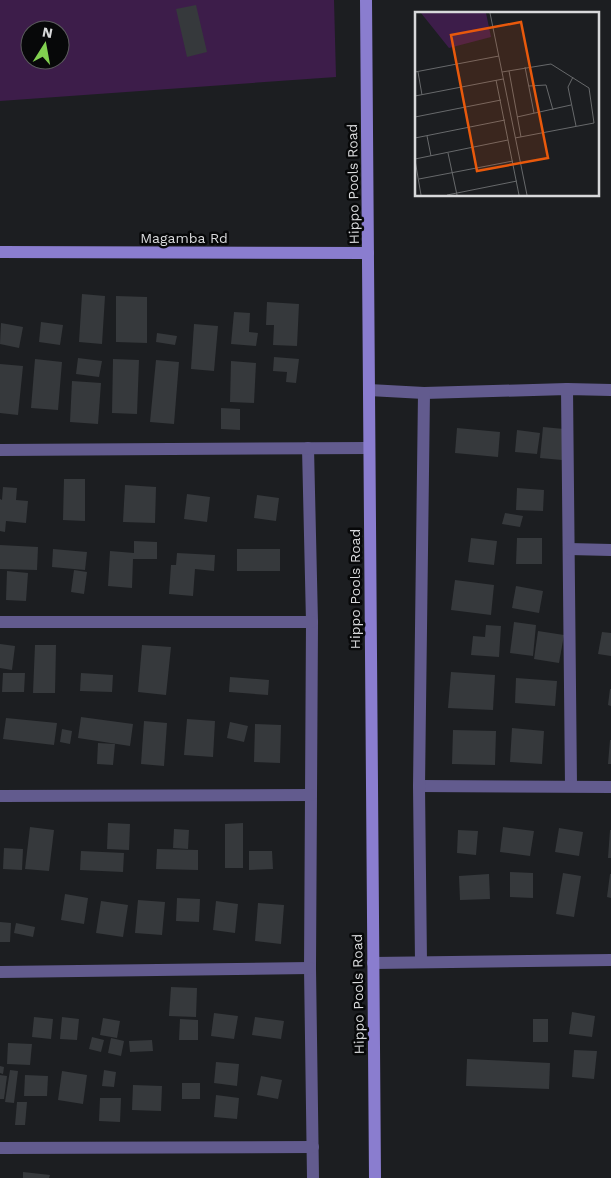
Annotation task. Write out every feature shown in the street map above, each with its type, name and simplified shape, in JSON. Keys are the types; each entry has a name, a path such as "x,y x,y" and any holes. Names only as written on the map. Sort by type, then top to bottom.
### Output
{"street":[{"name":"Hippo Pools Road","path":"366,0 375,1178"},
{"name":"Magamba Rd","path":"0,252 368,254"},
{"path":"369,390 424,393 567,389 611,390"},
{"path":"567,389 570,786"},
{"path":"421,962 419,786 424,393"},
{"path":"308,448 312,622 310,968 313,1178"},
{"path":"0,450 369,448"},
{"path":"568,549 611,550"},
{"path":"0,622 312,622"},
{"path":"419,786 611,787"},
{"path":"0,796 311,795"},
{"path":"373,963 611,960"},
{"path":"0,972 310,968"},
{"path":"0,1148 313,1147"}],"shaded area":[{"path":"0,0 334,0 336,77 0,101"}],"building":[{"path":"196,5 207,52 187,57 176,9"},
{"path":"82,294 105,296 102,344 79,342"},
{"path":"116,296 147,297 147,343 116,342"},
{"path":"267,302 299,304 297,346 273,345 274,325 266,325"},
{"path":"234,312 250,313 249,332 258,333 256,346 231,344"},
{"path":"41,322 63,325 60,345 39,342"},
{"path":"1,323 23,327 19,348 0,344"},
{"path":"194,324 218,326 214,371 191,369"},
{"path":"157,333 177,336 175,345 156,342"},
{"path":"274,357 299,359 296,383 286,382 287,372 273,371"},
{"path":"78,358 102,361 99,377 76,374"},
{"path":"35,359 62,362 58,410 31,408"},
{"path":"113,359 139,360 137,414 112,413"},
{"path":"156,360 179,362 174,424 150,422"},
{"path":"231,361 256,363 254,403 230,402"},
{"path":"0,364 23,366 18,415 0,413"},
{"path":"72,381 101,383 98,424 70,422"},
{"path":"221,408 240,409 240,430 221,429"},
{"path":"543,427 564,429 562,460 540,458"},
{"path":"457,428 500,432 498,457 455,453"},
{"path":"517,430 540,433 537,454 515,452"},
{"path":"64,479 85,479 85,521 63,520"},
{"path":"125,485 156,487 155,523 123,522"},
{"path":"3,487 17,488 16,500 28,501 26,523 6,521 5,532 0,531 0,499 2,500"},
{"path":"517,488 544,490 543,511 516,510"},
{"path":"187,494 210,497 207,522 184,519"},
{"path":"257,495 279,498 276,521 254,518"},
{"path":"505,513 523,516 520,527 502,524"},
{"path":"471,538 497,541 494,565 468,562"},
{"path":"517,538 542,538 542,564 516,564"},
{"path":"134,541 157,542 157,559 133,559 132,588 108,586 110,551 134,553"},
{"path":"0,545 38,547 37,570 0,569"},
{"path":"53,549 87,552 85,570 52,567"},
{"path":"237,549 280,549 280,571 237,571"},
{"path":"177,553 215,555 214,571 195,569 193,596 169,594 171,565 176,565"},
{"path":"74,570 87,572 84,594 71,592"},
{"path":"7,571 28,573 26,601 6,600"},
{"path":"455,580 494,585 491,615 451,610"},
{"path":"516,586 543,591 539,613 512,608"},
{"path":"514,622 536,625 533,656 510,653"},
{"path":"486,625 501,626 499,657 471,655 473,636 485,637"},
{"path":"538,631 564,635 559,663 534,659"},
{"path":"602,632 611,633 611,656 598,654"},
{"path":"0,644 15,646 12,670 0,668"},
{"path":"35,645 56,645 55,693 33,693"},
{"path":"142,645 171,647 166,695 138,692"},
{"path":"451,672 495,675 493,710 448,708"},
{"path":"3,673 25,673 24,692 2,692"},
{"path":"81,673 113,675 112,692 80,691"},
{"path":"230,677 269,680 268,695 229,692"},
{"path":"516,678 557,681 555,706 515,703"},
{"path":"611,689 611,706 608,705"},
{"path":"81,717 133,724 130,746 78,738"},
{"path":"6,718 57,723 54,745 3,739"},
{"path":"187,719 215,721 213,757 184,755"},
{"path":"144,721 167,723 164,766 141,764"},
{"path":"230,722 248,726 244,742 227,738"},
{"path":"255,724 281,725 280,763 254,762"},
{"path":"512,728 544,731 542,764 510,762"},
{"path":"62,729 72,731 70,744 60,742"},
{"path":"453,730 496,731 495,765 452,764"},
{"path":"610,740 611,764 608,764"},
{"path":"98,743 115,744 113,765 97,764"},
{"path":"108,823 130,824 129,850 107,849"},
{"path":"243,823 243,868 225,868 225,824"},
{"path":"30,827 54,830 49,871 25,869"},
{"path":"503,827 534,831 530,856 500,852"},
{"path":"559,828 583,832 579,856 555,852"},
{"path":"174,829 189,830 188,849 173,848"},
{"path":"458,830 478,831 476,855 457,853"},
{"path":"610,830 611,858 608,858"},
{"path":"4,848 23,849 22,870 3,869"},
{"path":"157,849 198,850 198,870 156,869"},
{"path":"81,851 124,853 123,872 80,870"},
{"path":"249,851 272,851 273,869 249,870"},
{"path":"510,872 533,873 533,898 510,897"},
{"path":"563,873 581,876 574,917 556,914"},
{"path":"489,874 490,899 460,900 459,876"},
{"path":"611,874 611,898 607,897"},
{"path":"65,894 88,898 84,924 61,920"},
{"path":"177,898 200,899 199,922 176,921"},
{"path":"138,900 165,902 162,935 135,933"},
{"path":"101,901 128,905 123,937 96,933"},
{"path":"216,901 238,904 235,933 213,930"},
{"path":"258,903 284,905 281,944 255,941"},
{"path":"0,922 11,923 10,942 0,942"},
{"path":"16,923 35,927 33,937 14,933"},
{"path":"171,987 197,988 196,1017 169,1016"},
{"path":"572,1012 595,1016 592,1037 569,1034"},
{"path":"214,1013 238,1016 234,1039 211,1036"},
{"path":"34,1017 53,1019 51,1039 32,1037"},
{"path":"62,1017 79,1019 77,1040 60,1039"},
{"path":"255,1017 284,1021 281,1039 252,1035"},
{"path":"103,1018 120,1021 117,1038 100,1035"},
{"path":"180,1019 198,1020 198,1040 179,1040"},
{"path":"533,1019 548,1019 548,1042 533,1042"},
{"path":"92,1037 104,1040 101,1052 89,1049"},
{"path":"111,1038 124,1041 121,1056 108,1053"},
{"path":"152,1040 153,1051 130,1052 129,1041"},
{"path":"8,1043 32,1044 30,1065 7,1064"},
{"path":"574,1050 597,1051 594,1079 572,1077"},
{"path":"467,1059 550,1063 549,1089 466,1086"},
{"path":"216,1062 239,1064 237,1086 214,1083"},
{"path":"0,1066 4,1067 3,1074 0,1073"},
{"path":"10,1070 18,1071 14,1103 5,1102"},
{"path":"104,1070 116,1072 114,1087 102,1086"},
{"path":"62,1071 87,1075 83,1104 58,1100"},
{"path":"0,1075 7,1076 4,1099 0,1099"},
{"path":"25,1075 48,1076 47,1096 24,1096"},
{"path":"261,1076 282,1080 278,1099 257,1095"},
{"path":"182,1083 200,1083 200,1099 182,1099"},
{"path":"133,1085 162,1086 161,1111 132,1110"},
{"path":"216,1095 239,1098 237,1119 214,1117"},
{"path":"100,1098 121,1098 120,1122 99,1121"},
{"path":"17,1102 27,1102 25,1125 15,1125"},
{"path":"23,1172 50,1175 49,1178 23,1178"}]}
